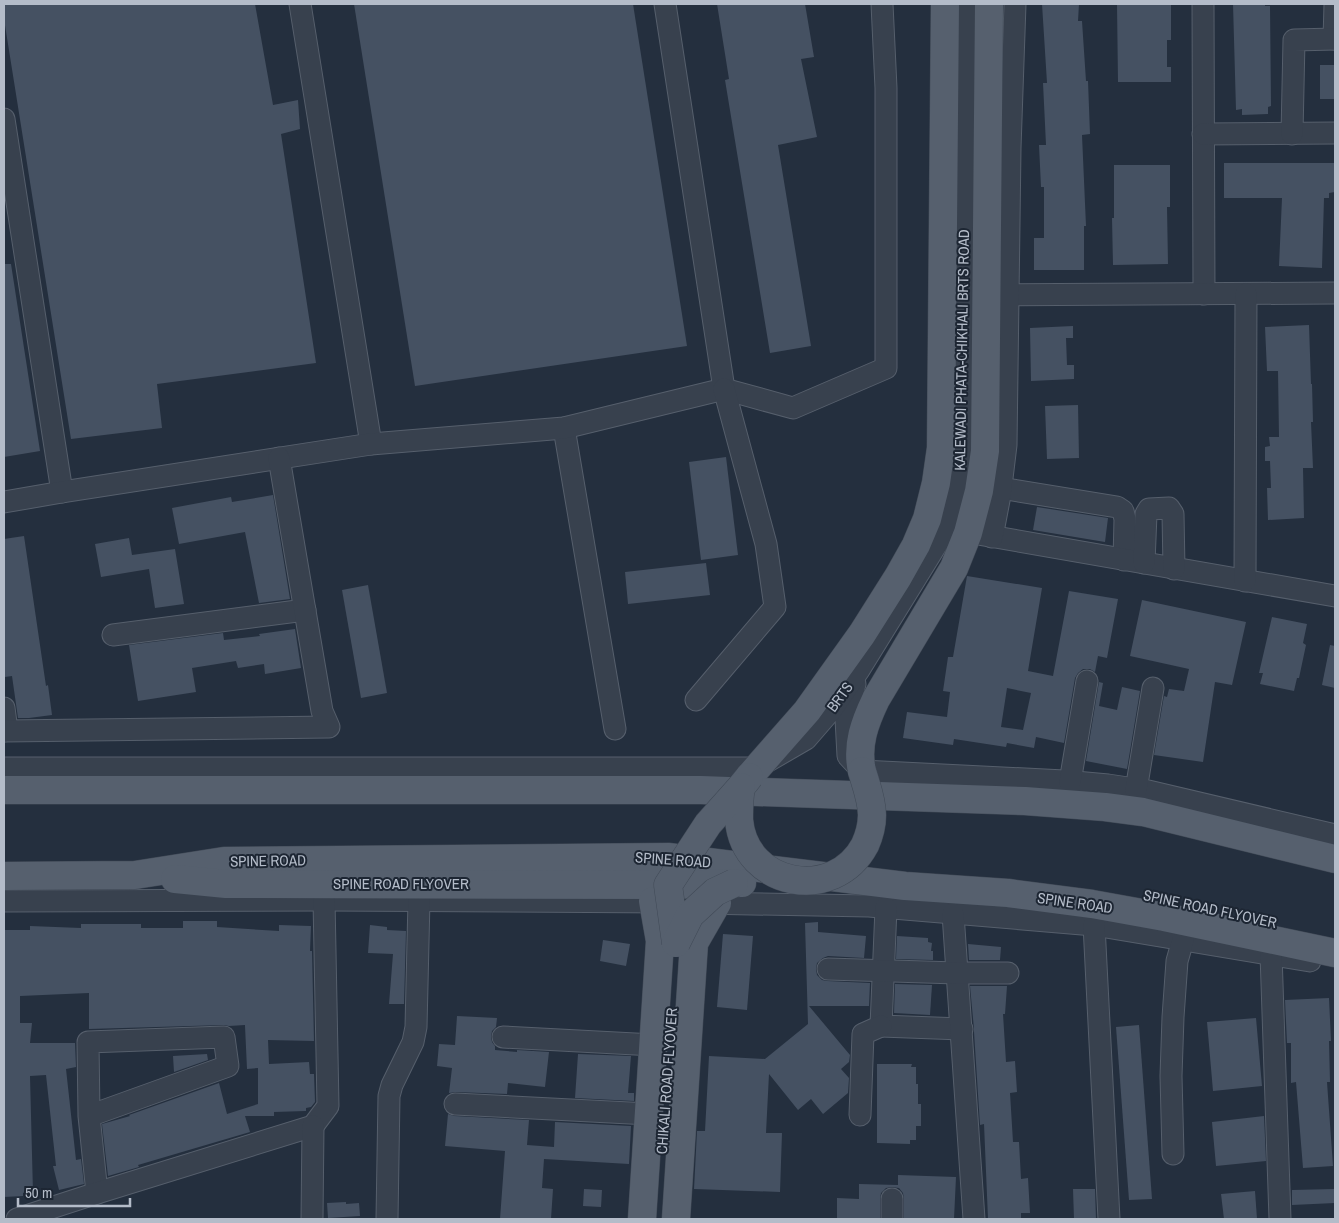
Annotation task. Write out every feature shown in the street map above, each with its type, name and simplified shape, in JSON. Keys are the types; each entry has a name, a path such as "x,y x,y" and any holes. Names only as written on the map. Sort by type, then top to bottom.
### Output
{"main road":[{"path":"945,4 940,448 936,483 959,528"},
{"path":"642,1219 660,941 660,893 708,824 807,711 862,634 916,545 959,528 979,492 985,451 997,296 989,4"},
{"name":"SPINE ROAD FLYOVER","path":"135,875 226,884 725,893 798,881 823,879 834,875 845,868 862,851 871,828 871,804 860,763 862,732 876,699 954,568 959,528"},
{"name":"SPINE ROAD FLYOVER","path":"749,778 739,814 743,838 748,849 764,867 780,876 798,881"},
{"path":"4,790 701,790 1025,801 1143,812 1335,859"},
{"name":"SPINE ROAD","path":"4,876 135,875 224,861 668,856 904,886 1008,893 1094,915 1164,917 1335,954"},
{"name":"SPINE ROAD FLYOVER","path":"845,868 1008,875 1095,886 1335,936"},
{"name":"CHIKALI ROAD FLYOVER","path":"676,944 690,915 715,892 725,893"},
{"name":"CHIKALI ROAD FLYOVER","path":"658,1219 676,944 660,893"},
{"path":"676,1219 694,944 725,893"}],"street":[{"path":"300,4 371,444"},
{"path":"665,4 724,388 766,544 775,607 696,700"},
{"path":"4,502 371,444 564,428 724,388 793,408 886,368 886,88 882,4"},
{"name":"KALEWADI PHATA-CHIKHALI BRTS ROAD","path":"859,670 959,528 964,347 966,4"},
{"path":"959,528 1000,488 1006,445 997,296 1010,157 1015,4"},
{"path":"1202,4 1204,294"},
{"path":"1292,134 1294,40 1334,39 1335,4"},
{"path":"4,119 62,492"},
{"path":"1203,134 1335,133"},
{"path":"997,296 1335,293"},
{"path":"1245,581 1246,294"},
{"path":"564,428 615,729"},
{"path":"4,708 6,723 4,731 328,727 322,711 279,458"},
{"path":"1000,488 1117,506 1123,511 1134,562"},
{"path":"1134,562 1146,514 1150,509 1169,508 1173,514 1174,568"},
{"path":"959,528 1134,562 1335,596"},
{"path":"114,635 305,610"},
{"name":"BRTS","path":"859,670 846,719 848,756 862,771"},
{"name":"BRTS","path":"749,778 806,739 832,709 859,670"},
{"path":"1070,782 1087,681"},
{"path":"1136,790 1153,688"},
{"path":"4,768 749,778"},
{"path":"862,771 1108,785 1148,791 1335,835"},
{"path":"4,901 419,900 660,893"},
{"name":"SPINE ROAD","path":"725,893 953,914 1094,915 1183,940 1335,966"},
{"path":"17,1219 313,1126 328,1106 324,900"},
{"path":"387,1219 389,1096 392,1085 413,1042 416,1027 419,900"},
{"path":"881,1026 886,908"},
{"path":"953,914 974,1219"},
{"path":"1094,915 1109,1219"},
{"path":"1174,1154 1171,1076 1173,1017 1177,962 1183,940"},
{"path":"1271,954 1280,1219"},
{"path":"828,969 1008,973"},
{"path":"860,1115 863,1034 881,1026 962,1029"},
{"path":"90,1116 228,1066 224,1037 88,1042 90,1116 97,1193"},
{"path":"503,1038 654,1046"},
{"path":"455,1104 649,1114"},
{"path":"312,1219 313,1126"}],"building":[{"path":"4,4 255,4 273,105 298,100 300,129 281,134 316,363 157,384 162,428 71,439 4,19"},
{"path":"354,4 633,4 687,346 415,386"},
{"path":"717,4 805,4 814,57 801,59 817,137 778,145 811,346 770,353 725,80 729,79"},
{"path":"1042,4 1079,4 1078,21 1082,21 1086,81 1088,81 1090,134 1082,135 1086,226 1084,226 1084,270 1034,270 1034,238 1044,238 1044,187 1041,187 1039,145 1046,145 1043,83 1047,83"},
{"path":"1171,4 1171,40 1167,40 1167,67 1171,67 1171,82 1118,82 1117,5"},
{"path":"1233,4 1265,4 1265,6 1270,6 1271,106 1268,107 1268,114 1242,115 1242,109 1236,110"},
{"path":"1320,65 1335,65 1335,99 1320,99"},
{"path":"1224,163 1335,163 1335,192 1329,193 1329,198 1324,198 1322,268 1279,266 1282,198 1224,198"},
{"path":"1114,165 1170,165 1170,207 1167,207 1168,264 1113,265"},
{"path":"4,264 11,264 40,451 4,457"},
{"path":"1309,325 1313,468 1303,468 1304,518 1268,520 1267,488 1271,488 1270,461 1265,461 1265,447 1270,446 1269,437 1279,437 1278,371 1267,371 1265,327"},
{"path":"1073,326 1073,338 1066,338 1067,365 1074,365 1074,379 1031,381 1030,328"},
{"path":"1078,405 1079,458 1047,459 1045,406"},
{"path":"726,457 738,555 701,560 689,462"},
{"path":"273,495 290,599 259,603 245,532 179,544 172,508 231,497 232,502"},
{"path":"1037,507 1108,518 1105,542 1033,530"},
{"path":"24,536 52,715 18,718 12,676 5,677 4,670 4,539"},
{"path":"129,538 132,555 175,549 184,604 155,608 149,569 101,577 95,544"},
{"path":"706,563 710,595 628,604 625,572"},
{"path":"967,576 1042,588 1028,671 1053,676 1069,591 1118,599 1107,658 1098,656 1095,672 1090,669 1083,669 1075,678 1064,743 1036,737 1034,748 1007,743 1006,747 954,739 953,745 903,738 907,712 947,717 950,692 943,691 948,657 953,657","holes":["1007,688 1031,693 1023,730 1001,727"]},
{"path":"368,585 387,693 361,698 342,590"},
{"path":"1142,600 1246,622 1232,685 1215,682 1203,762 1154,755 1164,696 1167,697 1169,689 1184,691 1189,669 1130,656"},
{"path":"1272,617 1307,624 1303,643 1306,645 1299,678 1297,678 1294,691 1260,684 1263,673 1259,673"},
{"path":"295,629 301,668 265,674 264,664 238,668 236,661 192,668 196,692 138,701 129,645 223,633 224,640 260,636 259,634"},
{"path":"1330,645 1335,646 1335,688 1322,685"},
{"path":"1099,682 1103,683 1099,706 1117,710 1122,687 1140,691 1127,769 1086,761"},
{"path":"183,921 217,921 217,927 279,931 279,925 311,926 310,951 312,951 314,1041 268,1040 269,1064 309,1062 310,1074 314,1074 315,1102 311,1107 306,1108 306,1111 274,1112 274,1116 245,1116 250,1132 138,1165 139,1167 108,1176 102,1124 130,1116 219,1083 227,1114 258,1104 258,1068 247,1069 245,1025 89,1029 89,993 20,996 20,1023 32,1023 30,1043 75,1043 76,1067 66,1069 76,1160 81,1159 84,1184 59,1190 53,1166 56,1166 46,1075 30,1076 33,1193 23,1193 23,1196 4,1197 4,930 30,930 30,926 81,928 81,924 141,924 141,928 183,928"},
{"path":"818,922 818,932 866,936 864,958 828,956 817,963 816,969 817,975 822,980 870,983 869,1006 809,1006 850,1055 849,1062 841,1069 849,1078 848,1093 823,1114 811,1099 798,1110 769,1074 766,1133 782,1133 780,1192 694,1189 697,1131 705,1131 709,1056 765,1059 808,1024 805,923"},
{"path":"370,925 387,927 387,930 406,931 404,1004 389,1004 393,954 368,953"},
{"path":"723,934 753,936 747,1010 717,1007"},
{"path":"897,936 928,938 928,942 932,943 933,960 896,959"},
{"path":"603,940 630,944 626,966 600,961"},
{"path":"968,944 1001,947 1000,960 969,960"},
{"path":"895,984 932,985 930,1015 894,1013"},
{"path":"970,986 1007,986 1005,1014 1003,1014 1006,1062 1015,1061 1017,1092 1010,1093 1013,1142 1019,1142 1021,1179 1028,1178 1030,1213 1021,1213 1021,1219 988,1219 984,1124 980,1125"},
{"path":"1329,998 1331,1041 1329,1041 1330,1082 1327,1082 1333,1166 1303,1168 1296,1082 1291,1083 1291,1043 1287,1043 1285,1000"},
{"path":"457,1016 497,1018 496,1027 492,1031 491,1037 495,1050 549,1052 545,1087 508,1083 507,1094 449,1093 452,1068 437,1066 439,1044 455,1045"},
{"path":"1256,1018 1262,1086 1213,1091 1207,1022"},
{"path":"1139,1025 1152,1199 1129,1200 1116,1027"},
{"path":"207,1054 208,1060 174,1072 173,1056"},
{"path":"578,1054 631,1056 628,1093 634,1093 634,1101 575,1098"},
{"path":"877,1064 912,1064 911,1067 916,1067 918,1104 921,1104 921,1126 916,1126 916,1140 910,1140 910,1144 877,1143"},
{"path":"448,1114 454,1116 529,1120 527,1145 554,1147 555,1122 631,1126 629,1164 544,1159 542,1188 553,1189 551,1219 500,1219 505,1151 445,1146"},
{"path":"1264,1116 1266,1161 1216,1166 1212,1122"},
{"path":"898,1175 956,1177 954,1219 904,1219 903,1193 899,1188 892,1187 886,1188 881,1193 880,1219 837,1219 837,1198 859,1199 859,1184 898,1185"},
{"path":"584,1189 602,1190 601,1207 583,1206"},
{"path":"1073,1189 1095,1189 1096,1219 1074,1219"},
{"path":"1335,1189 1335,1203 1292,1205 1292,1190"},
{"path":"1255,1191 1257,1219 1224,1219 1221,1194"},
{"path":"346,1202 346,1204 359,1203 360,1216 328,1218 327,1203"}]}
